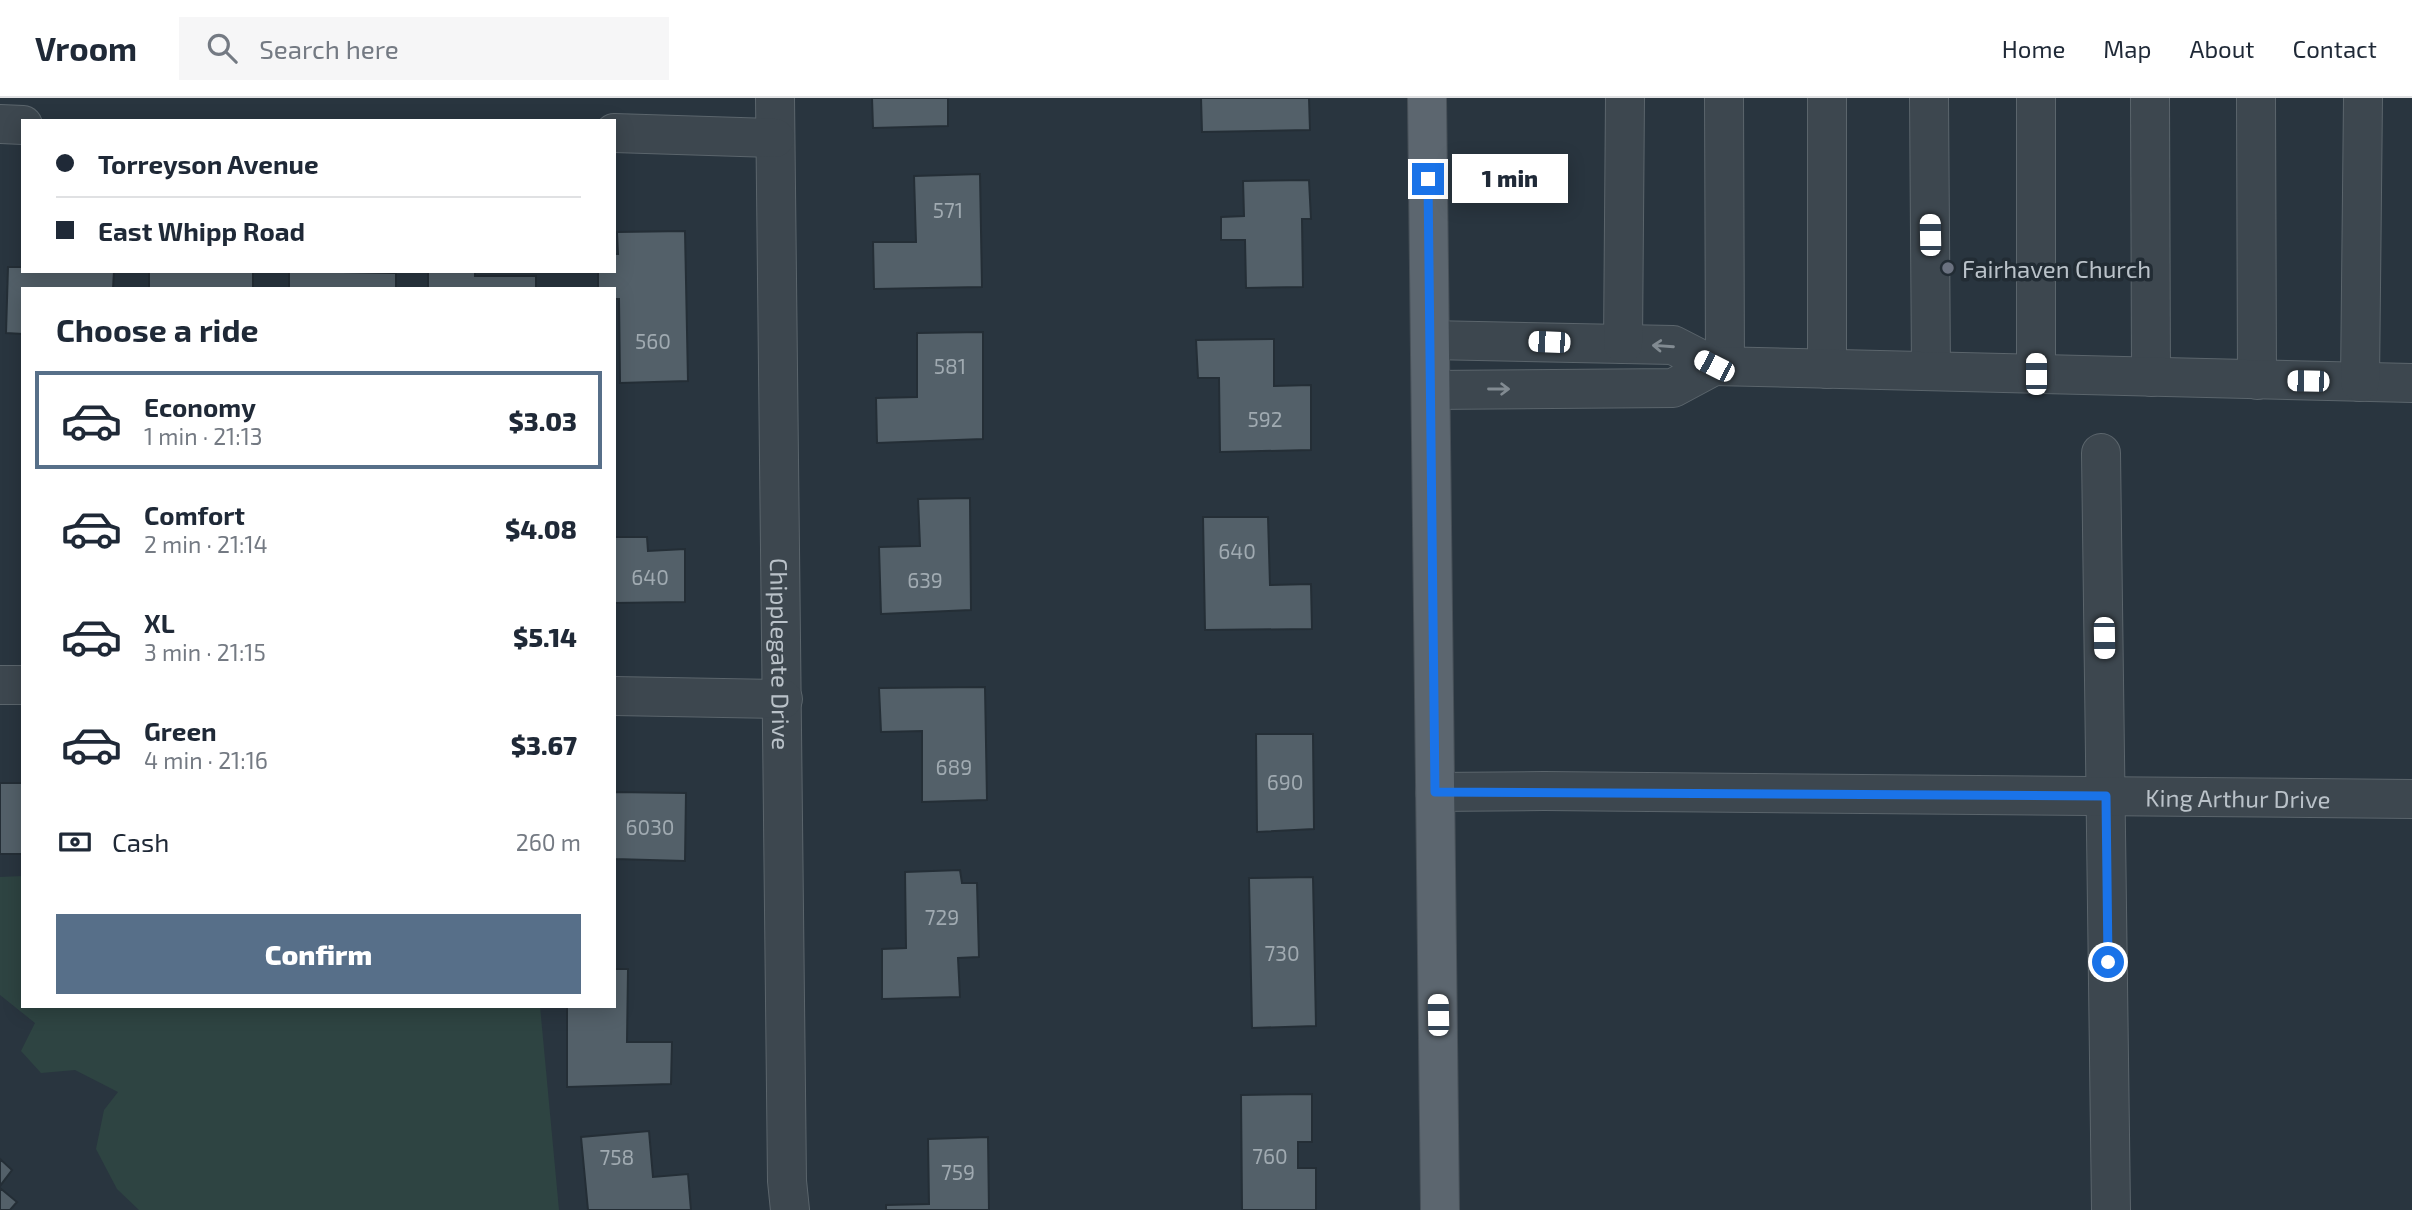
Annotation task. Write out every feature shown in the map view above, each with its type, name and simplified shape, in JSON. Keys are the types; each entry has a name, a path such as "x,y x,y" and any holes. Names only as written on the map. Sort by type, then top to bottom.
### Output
{"main road":[{"path":"1427,98 1440,1210"}],"street":[{"name":"Chipplegate Drive","path":"775,98 787,1181 790,1210"},
{"path":"1623,344 1625,98"},
{"path":"1720,366 1724,98"},
{"path":"1826,98 1827,369"},
{"path":"1928,98 1931,371"},
{"path":"2036,98 2036,374"},
{"path":"2150,98 2151,377"},
{"path":"2256,98 2257,380"},
{"path":"2360,382 2363,98"},
{"path":"0,124 21,125"},
{"path":"616,133 775,138"},
{"path":"1430,340 1673,345 1720,366 2412,383"},
{"path":"1431,390 1673,388 1720,366"},
{"path":"2101,453 2111,1210"},
{"path":"0,685 21,685"},
{"path":"616,695 783,698"},
{"name":"King Arthur Drive","path":"1435,792 2412,799"}],"green space":[{"path":"21,876 21,1008 540,1008 559,1210 139,1210 117,1189 96,1149 104,1110 118,1092 75,1070 41,1073 21,1051 35,1023 0,995 0,877"}],"building":[{"path":"872,98 948,98 948,126 873,128"},
{"path":"1201,98 1309,98 1310,130 1202,132"},
{"path":"980,174 982,287 874,289 873,242 916,242 914,176"},
{"path":"1309,180 1311,219 1302,219 1303,287 1246,288 1245,240 1221,240 1221,217 1244,216 1243,181"},
{"path":"685,231 688,381 620,383 619,299 616,299 616,287 598,287 598,273 616,273 617,232"},
{"path":"8,267 21,267 21,273 114,273 113,287 21,287 21,334 6,333"},
{"path":"149,273 253,273 253,287 149,287"},
{"path":"289,273 396,273 396,287 289,287"},
{"path":"428,273 536,276 536,287 428,287"},
{"path":"983,332 983,439 877,443 876,398 917,397 917,333"},
{"path":"1274,339 1274,386 1311,385 1311,450 1220,452 1219,378 1198,378 1196,340"},
{"path":"970,498 971,610 881,614 879,547 920,546 918,499"},
{"path":"1203,517 1268,517 1270,585 1311,584 1312,629 1205,630"},
{"path":"616,537 647,537 648,551 685,549 685,602 616,603"},
{"path":"985,687 987,800 922,802 922,731 881,732 879,688"},
{"path":"1256,734 1313,734 1314,829 1257,832"},
{"path":"0,783 21,783 21,854 0,854"},
{"path":"616,792 686,793 685,861 616,859"},
{"path":"960,870 962,883 977,883 979,957 958,958 960,997 882,999 882,949 906,948 905,872"},
{"path":"1313,877 1316,1026 1252,1028 1249,878"},
{"path":"616,969 628,969 627,1042 672,1042 671,1084 567,1087 567,1008 616,1008"},
{"path":"1312,1094 1312,1142 1298,1142 1298,1168 1316,1168 1316,1210 1242,1210 1241,1095"},
{"path":"649,1131 653,1177 688,1174 691,1210 588,1210 581,1137"},
{"path":"988,1137 989,1210 886,1210 886,1205 929,1204 928,1139"},
{"path":"0,1159 12,1170 0,1186"},
{"path":"0,1188 17,1202 10,1210 0,1210"}],"place":[{"name":"Fairhaven Church","path":"1948,268"}],"route":[{"path":"1428,179 1435,792 2106,796 2108,962"}]}
